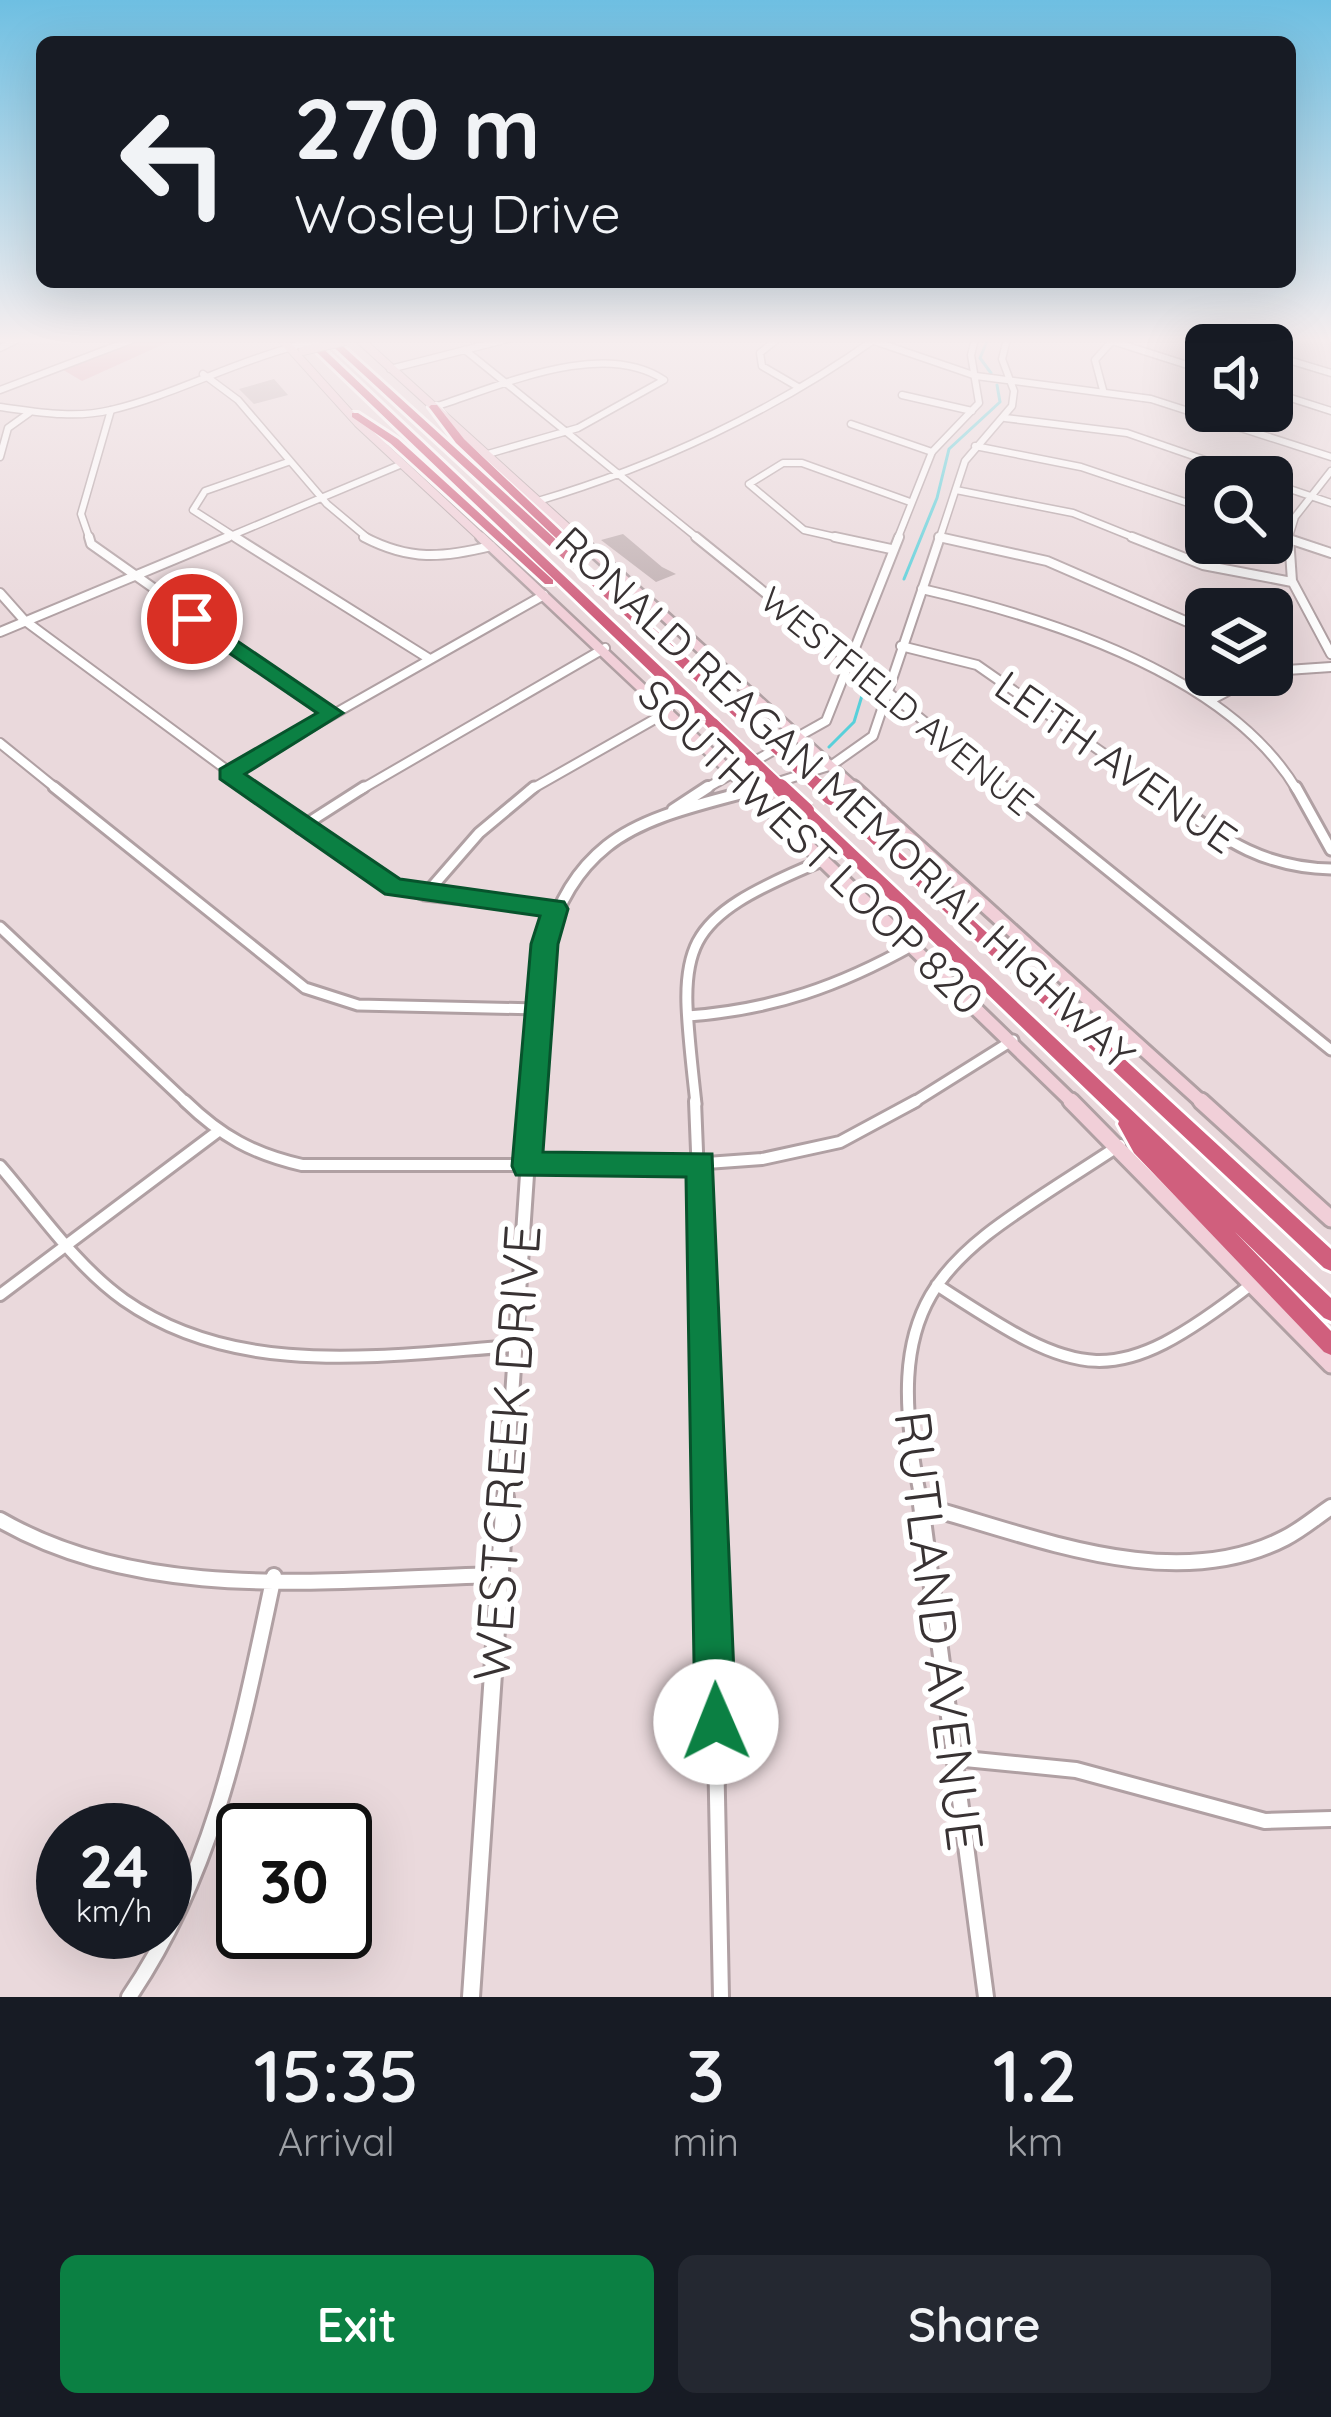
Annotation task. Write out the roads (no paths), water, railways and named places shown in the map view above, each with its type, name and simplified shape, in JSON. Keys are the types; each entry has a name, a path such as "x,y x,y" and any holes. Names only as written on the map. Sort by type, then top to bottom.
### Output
{"highway":[{"path":"380,432 559,591 588,604"},
{"name":"RONALD REAGAN MEMORIAL HIGHWAY","path":"393,432 588,604 1331,1311"},
{"name":"RONALD REAGAN MEMORIAL HIGHWAY","path":"430,432 1331,1258"},
{"path":"453,432 594,570 597,584"},
{"path":"1118,1107 1140,1147 1331,1346"}],"main road":[{"name":"SOUTHWEST LOOP 820","path":"371,432 1013,1040 1331,1366"},
{"name":"SOUTHWEST LOOP 820","path":"463,432 1331,1219"}],"street":[{"path":"105,432 81,522 91,544 332,713"},
{"path":"264,432 348,526 396,552 452,557 491,546"},
{"path":"488,454 567,432"},
{"name":"WESTFIELD AVENUE","path":"568,432 1331,1050"},
{"path":"538,501 621,478 710,432"},
{"path":"875,432 932,452"},
{"name":"WESTCREEK DRIVE","path":"471,1997 544,944 555,909 607,845 826,721 910,502 932,452 951,432"},
{"name":"WESTCREEK DRIVE","path":"660,819 832,766 872,736 956,490 975,446 990,432"},
{"path":"1113,432 1192,456"},
{"path":"1255,432 1331,457"},
{"path":"975,446 1081,467 1185,502"},
{"path":"288,462 197,497 192,507 197,516 428,658"},
{"path":"891,550 825,538 793,523 750,490 753,478 802,463 910,502"},
{"path":"0,632 402,464"},
{"path":"1293,522 1306,495 1331,471"},
{"path":"956,490 1073,513 1203,565 1292,582"},
{"path":"1293,490 1331,503"},
{"path":"940,537 1047,561 1185,621"},
{"path":"1293,541 1331,553"},
{"path":"1289,564 1292,582 1331,654"},
{"path":"922,589 1022,616 1211,700 1274,755 1331,850"},
{"path":"0,593 24,620 372,877 425,895 555,909"},
{"path":"228,774 544,595"},
{"name":"LEITH AVENUE","path":"902,646 977,665 1249,855 1288,868 1331,869"},
{"path":"300,828 428,746 604,648"},
{"path":"1293,670 1331,667"},
{"path":"1211,700 1219,696"},
{"path":"425,895 458,853 530,785 669,711"},
{"path":"0,743 305,988 358,1005 538,1009"},
{"path":"721,1997 701,1163 688,1016 691,956 702,929 752,892 824,860"},
{"path":"0,927 217,1132 258,1155 302,1166 762,1159 840,1142 886,1120 1013,1040"},
{"path":"688,1016 750,1013 816,997 914,945"},
{"path":"0,1295 217,1132"},
{"name":"RUTLAND AVENUE","path":"986,1997 909,1438 907,1366 919,1315 937,1285 985,1238 1120,1145"},
{"path":"0,1166 121,1297 158,1322 244,1350 308,1358 515,1346"},
{"path":"937,1285 1033,1348 1082,1365 1119,1363 1162,1351 1253,1283"},
{"path":"922,1506 1139,1563 1178,1564 1248,1554 1282,1540 1331,1507"},
{"path":"0,1520 40,1546 147,1572 499,1575"},
{"path":"129,1997 185,1910 213,1838 274,1576"},
{"path":"955,1758 1080,1771 1188,1808 1276,1823 1331,1819"}],"waterway":[{"path":"904,579 937,498 949,449 967,432"},
{"path":"829,747 854,722 864,689"}]}
